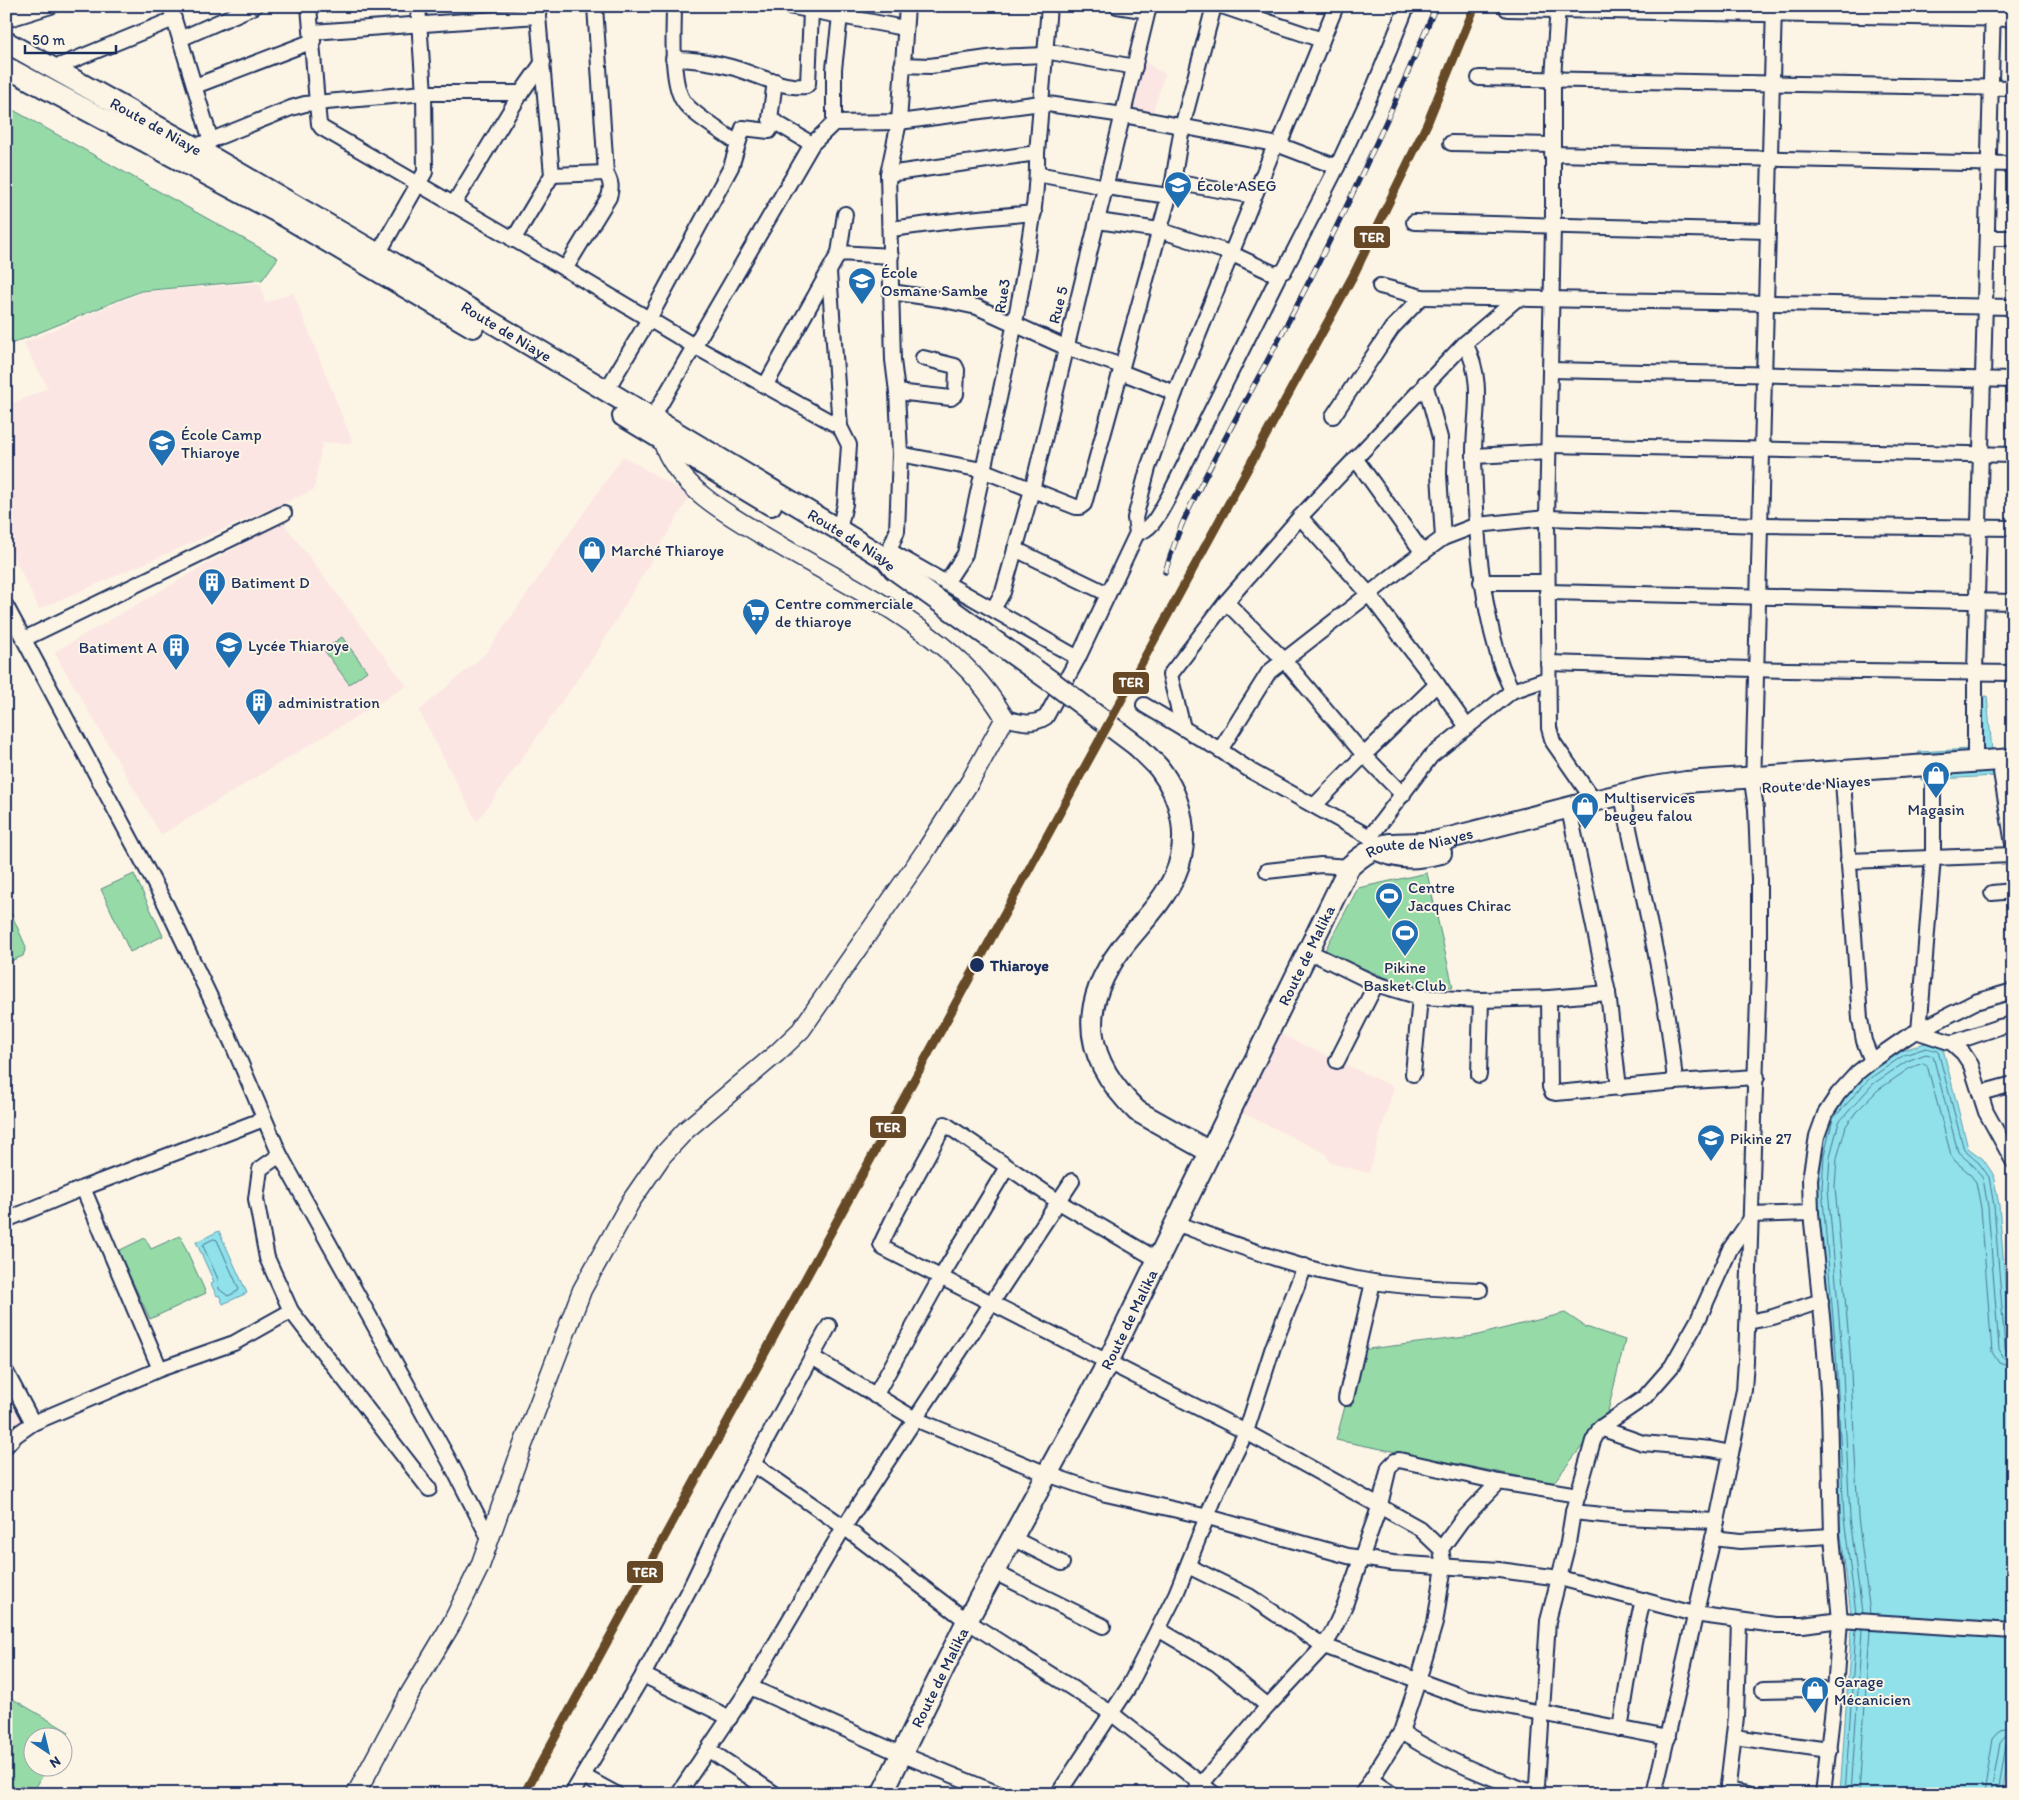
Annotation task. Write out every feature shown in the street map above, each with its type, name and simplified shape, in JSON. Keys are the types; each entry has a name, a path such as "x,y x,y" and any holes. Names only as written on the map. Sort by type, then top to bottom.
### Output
{"main road":[{"name":"Route de Niaye","path":"6,42 203,144 602,395 662,440 849,552 880,567 890,560 653,418 602,395 282,214 6,67"},
{"path":"890,560 1137,746 1157,766 1175,794 1183,829 1180,860 1164,894 1121,949 1101,981 1092,1016 1093,1036 1103,1070 1120,1094 1137,1111 1210,1152"},
{"name":"Route de Niayes","path":"1373,843 1421,844 1434,842 1571,820 1624,805 1753,782 1975,760 2009,767"},
{"name":"Route de Niayes","path":"1507,830 1594,801 1668,785 1843,781 1933,776 2009,767"},
{"path":"1349,867 1373,843"},
{"name":"Route de Malika","path":"882,1794 967,1621 1107,1363 1349,867"}],"street":[{"path":"6,20 34,9 51,6"},
{"path":"180,39 256,6"},
{"path":"309,6 319,124 324,130 694,346 840,427"},
{"path":"378,254 418,185 425,169 424,93 418,6"},
{"path":"565,269 612,190 606,173 595,6"},
{"path":"674,6 674,59 680,94 690,109 737,143"},
{"path":"789,6 811,11 844,13 904,28"},
{"path":"907,6 898,122 888,174 891,229 892,360 897,392 900,454 897,530 890,560 946,583 1078,658"},
{"name":"Rue3","path":"946,583 965,554 1015,326 1034,213 1049,6"},
{"path":"1117,6 1148,9"},
{"path":"900,454 982,470 1076,507 1084,504 1173,182 1182,127 1214,6"},
{"path":"1222,6 1322,40"},
{"path":"662,440 667,454 680,472 700,492 726,513 885,606 928,634 961,661 988,691 1005,718 1027,723 1037,723 1046,717 1078,658 1137,532 1135,518 1146,476 1174,393 1230,253 1336,6"},
{"path":"1137,532 1144,531 1150,526 1168,498 1280,274 1284,271 1337,167 1375,85 1407,6"},
{"path":"1507,8 1993,12 2013,19"},
{"path":"1557,8 1552,150 1553,226 1547,518 1549,735 1594,801"},
{"name":"Rue 5","path":"993,610 1003,592 1032,490 1148,9"},
{"path":"1654,1794 1717,1521 1744,1390 1757,1077 1759,880 1753,782 1774,10"},
{"path":"195,86 313,37 538,11 552,175 513,240"},
{"path":"674,59 697,59 732,67 775,81 802,86 808,84 811,11"},
{"path":"1975,760 1974,672 1993,12"},
{"path":"54,68 172,13 195,86 203,144 291,108 317,103 424,93 521,93"},
{"path":"834,123 834,69 844,13"},
{"path":"902,65 930,66 994,57 1045,53 1135,67"},
{"path":"452,205 521,93 543,62"},
{"path":"1479,78 2013,88"},
{"path":"775,81 770,119 812,144"},
{"path":"653,418 812,144 834,123 898,122 1041,103 1123,115 1277,145 1337,167"},
{"path":"602,395 649,319 731,167 737,143 744,127 769,131 774,123"},
{"path":"1451,143 1552,150 1770,159 2013,164"},
{"path":"888,174 1037,153"},
{"path":"552,175 606,173"},
{"path":"1037,174 1169,196"},
{"path":"1173,182 1254,196"},
{"path":"891,229 1034,213"},
{"path":"766,386 839,253 845,214"},
{"path":"1098,221 1159,230 1230,253 1276,274 1280,274"},
{"path":"1414,222 1768,231"},
{"path":"1986,238 2013,238"},
{"path":"839,253 891,256"},
{"path":"829,272 840,427 849,445 845,504 839,530"},
{"path":"1380,286 1422,297 2013,307"},
{"path":"891,292 977,307 1065,348 1121,369 1174,393"},
{"path":"1333,416 1392,328 1422,297"},
{"path":"1183,728 1170,675 1226,602 1300,517 1425,383 1464,343 1518,298"},
{"path":"1464,343 1472,356 1478,391 1474,456 1481,582 1498,657 1512,691"},
{"path":"897,392 950,398 955,396 957,370 955,366 923,358"},
{"path":"1550,370 2013,380"},
{"path":"1425,383 1440,438 1439,474 1443,538"},
{"path":"1474,456 1549,449 1762,449 2013,455"},
{"path":"1356,458 1423,553"},
{"path":"24,639 284,513"},
{"path":"1300,517 1368,593 1467,727"},
{"path":"1220,750 1269,672 1326,629 1368,593 1443,538 1477,525 1547,518 1760,525 2013,528"},
{"path":"1014,549 1108,594"},
{"path":"1481,582 1547,587 1758,596 2013,602"},
{"path":"1226,602 1284,660 1364,755 1403,796"},
{"path":"6,606 166,905 232,1043 280,1155 445,1453 489,1538"},
{"path":"1548,663 1756,669 2013,672"},
{"path":"1144,705 1220,750 1251,771 1315,805 1373,843 1431,756 1512,691 1547,679"},
{"path":"1315,805 1437,684"},
{"path":"356,1794 409,1695 452,1623 480,1566 521,1450 582,1290 631,1201 662,1156 686,1130 777,1053 801,1030 926,850 971,780 1005,718"},
{"path":"2009,767 2013,844"},
{"path":"1919,1032 1933,858 1933,776"},
{"path":"1843,781 1860,1019 1864,1041 1872,1061"},
{"path":"1624,805 1662,987 1672,1048 1675,1082"},
{"path":"1571,820 1608,993 1619,1088"},
{"path":"1848,861 2013,854"},
{"path":"1267,871 1321,865 1349,867"},
{"path":"1992,893 2013,891"},
{"path":"1308,951 1376,984 1420,997 1481,1000 1548,998 1608,993"},
{"path":"1337,1061 1376,984"},
{"path":"1824,1794 1835,1691 1840,1620 1832,1536 1829,1405 1821,1301 1811,1214 1810,1179 1817,1136 1824,1114 1848,1082 1872,1061 1908,1036 1975,1002 2013,991"},
{"path":"1413,1074 1420,997"},
{"path":"1548,998 1550,1090 1556,1093 1675,1082 1757,1077"},
{"path":"1479,1074 1481,1000"},
{"path":"1952,1043 1998,1027 2013,1024"},
{"path":"1919,1032 1952,1043 1963,1053 1971,1066 1986,1112 2013,1161"},
{"path":"1980,1093 2013,1084"},
{"path":"6,1220 83,1188 264,1119"},
{"path":"1158,1260 1059,1202 945,1124 881,1244 884,1248 992,1302 1107,1363 1246,1432 1420,1528 1441,1549 1444,1566 1434,1623 1418,1680 1401,1732 1362,1794"},
{"path":"280,1155 260,1169 256,1199 267,1258 291,1311 429,1489"},
{"path":"875,1396 941,1277 1007,1167"},
{"path":"678,1794 750,1687 844,1527 1072,1181"},
{"path":"83,1188 160,1369"},
{"path":"1751,1218 1811,1214"},
{"path":"1539,1794 1537,1785 1548,1621 1554,1592 1560,1578 1573,1512 1593,1440 1600,1428 1644,1398 1672,1366 1698,1320 1730,1249 1751,1218"},
{"path":"1175,1223 1305,1266 1373,1282 1435,1289 1480,1290"},
{"path":"1058,1794 1128,1688 1188,1566 1226,1471 1246,1432 1274,1347 1305,1266"},
{"path":"1346,1398 1373,1282"},
{"path":"1748,1322 1773,1317 1821,1301"},
{"path":"6,1446 16,1435 34,1423 160,1369 234,1343 291,1311"},
{"path":"572,1794 643,1675 693,1582 715,1533 829,1326"},
{"path":"812,1356 875,1396 916,1418 1047,1474 1106,1494 1208,1517 1360,1558 1393,1563 1499,1570 1560,1578 1694,1614 1739,1621 1788,1626 1840,1620 2013,1631"},
{"path":"6,1372 34,1423"},
{"path":"1600,1428 1643,1443 1703,1448 1731,1453"},
{"path":"1197,1788 1268,1706 1324,1646 1345,1605 1380,1505 1389,1467 1395,1461 1399,1460 1499,1482 1578,1495"},
{"path":"752,1464 844,1527 967,1621 1111,1713 1197,1788 1214,1794"},
{"path":"1441,1549 1462,1520 1499,1482"},
{"path":"1573,1512 1622,1517 1717,1521"},
{"path":"1713,1538 1740,1541 1832,1536"},
{"path":"1012,1538 1062,1563"},
{"path":"1188,1566 1250,1596 1324,1646 1466,1698 1668,1738"},
{"path":"994,1572 1103,1626"},
{"path":"1620,1729 1636,1630 1643,1600"},
{"path":"1739,1621 1734,1737 1728,1792 1747,1794"},
{"path":"1158,1629 1217,1664 1268,1706"},
{"path":"643,1675 730,1718"},
{"path":"750,1687 901,1754 999,1794"},
{"path":"1763,1690 1809,1689 1835,1691"},
{"path":"1401,1732 1424,1747 1487,1776 1539,1794"},
{"path":"1734,1737 1829,1750"},
{"path":"709,1750 775,1794"},
{"path":"583,1776 616,1794"},
{"path":"1371,1780 1392,1794"}],"shaded area":[{"path":"1141,60 1165,74 1150,120 1128,113"},
{"name":"École Camp Thiaroye","path":"260,283 265,303 293,292 353,443 322,443 314,490 39,609 6,541 6,406 48,388 23,343 143,292"},
{"name":"Marché Thiaroye","path":"623,456 690,496 597,652 477,822 419,711 486,653"},
{"name":"Lycée Thiaroye","path":"282,521 407,686 161,835 54,652"},
{"path":"1280,1034 1394,1087 1369,1173 1330,1163 1325,1153 1242,1113"},
{"path":"6,1393 23,1424 6,1436"}],"green space":[{"path":"6,106 278,258 262,280 141,291 6,346"},
{"path":"342,637 367,671 349,684 324,650"},
{"name":"Centre Jacques Chirac","path":"1427,873 1453,987 1406,986 1324,952 1358,888"},
{"path":"134,874 163,936 130,952 101,889"},
{"path":"6,902 26,947 23,956 6,963"},
{"path":"180,1236 206,1293 150,1319 118,1251 145,1238 151,1249"},
{"path":"1565,1313 1586,1327 1625,1340 1607,1415 1553,1483 1336,1440 1360,1350 1474,1336"},
{"path":"6,1695 62,1728 22,1728 22,1778 41,1778 32,1794 6,1794"}],"water":[{"path":"1987,696 1992,751 2013,749 2013,775 1921,780 1918,752 1970,749 1974,698"},
{"path":"1925,1043 1942,1045 1968,1148 1983,1159 1993,1174 1999,1205 2013,1381 2013,1733 2002,1794 1840,1794 1852,1621 1839,1519 1831,1354 1816,1188 1819,1154 1828,1117 1842,1100 1866,1075 1901,1051"},
{"path":"219,1231 247,1293 223,1304 211,1284 214,1282 196,1242"}],"railway":[{"path":"1165,572 1180,528 1195,496 1310,280 1385,124 1436,6"}],"transit line":[{"name":"TER","path":"524,1794 1354,274 1427,124 1475,6"}],"place":[{"name":"École ASEG","path":"1178,209"},
{"name":"École Osmane Sambe","path":"862,305"},
{"name":"École Camp Thiaroye","path":"162,467"},
{"name":"Marché Thiaroye","path":"592,574"},
{"name":"Batiment D","path":"212,606"},
{"name":"Centre commerciale de thiaroye","path":"756,636"},
{"name":"Lycée Thiaroye","path":"229,669"},
{"name":"Batiment A","path":"176,671"},
{"name":"administration","path":"259,726"},
{"name":"Magasin","path":"1936,799"},
{"name":"Multiservices beugeu falou","path":"1585,830"},
{"name":"Centre Jacques Chirac","path":"1389,920"},
{"name":"Pikine Basket Club","path":"1405,957"},
{"name":"Thiaroye","path":"977,965"},
{"name":"Pikine 27","path":"1711,1162"},
{"name":"Garage Mécanicien","path":"1815,1714"}]}
